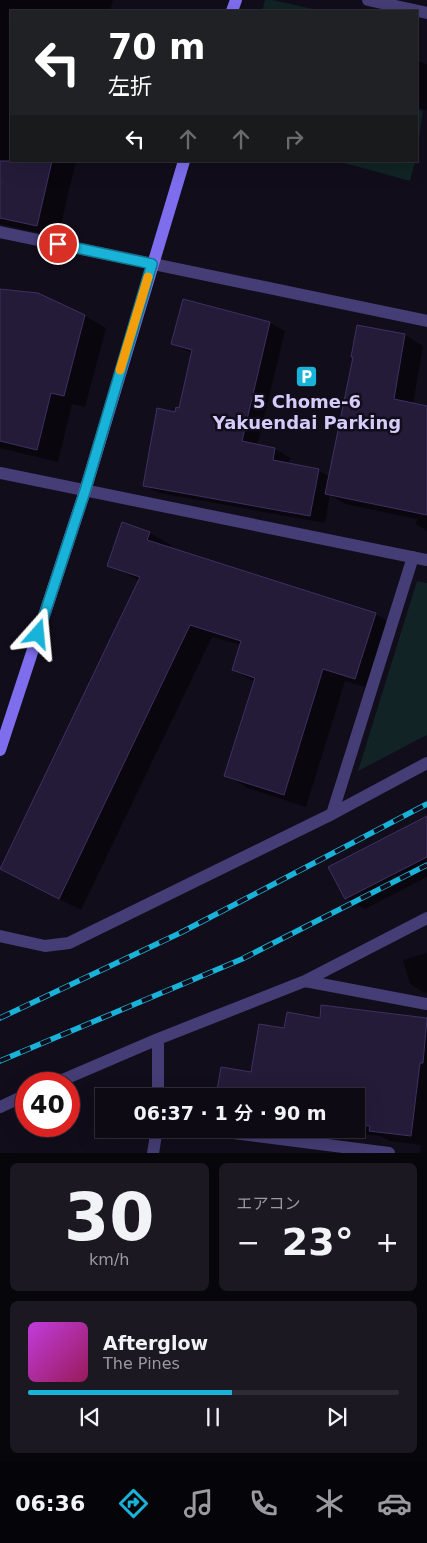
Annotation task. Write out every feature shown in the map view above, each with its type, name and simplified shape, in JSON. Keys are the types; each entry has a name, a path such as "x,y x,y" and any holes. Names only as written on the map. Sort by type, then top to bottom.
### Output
{"street":[{"path":"368,0 413,10"},
{"path":"0,750 4,723 85,491 184,162"},
{"path":"0,232 427,321"},
{"path":"0,473 427,560"},
{"path":"332,814 413,557"},
{"path":"0,936 45,946 69,943 332,814 427,763"},
{"path":"80,1072 158,1039 305,981 427,918"},
{"path":"305,981 427,1004"},
{"path":"158,1039 158,1088"},
{"path":"0,1106 15,1100"},
{"path":"152,1153 155,1138"},
{"path":"273,1138 389,1153"}],"shaded area":[{"path":"265,0 272,0 317,10 262,10"},
{"path":"418,110 423,111 418,145"},
{"path":"341,162 415,162 410,181"},
{"path":"417,581 427,583 427,735 358,771"}],"building":[{"path":"0,161 52,162 37,226 0,218"},
{"path":"0,289 38,293 85,315 64,396 51,393 37,450 0,441"},
{"path":"183,299 270,322 242,441 275,448 273,460 319,469 310,516 143,486 157,408 175,412 176,407 179,408 192,350 171,344"},
{"path":"357,325 405,334 394,399 427,406 427,515 325,494 353,357 351,357"},
{"path":"122,522 150,532 147,540 376,613 355,679 323,669 284,795 224,776 255,678 232,670 241,641 190,625 59,899 0,869 140,577 107,566"},
{"path":"427,816 427,857 345,899 328,867"},
{"path":"321,1005 427,1018 423,1063 420,1063 411,1136 369,1131 370,1126 365,1126 365,1088 217,1088 221,1067 251,1072 259,1024 284,1028 287,1012 320,1018"}],"railway":[{"path":"0,1018 180,933 427,804"},
{"path":"0,1061 242,959 427,865"}],"slow traffic":[{"path":"120,370 148,277"}],"place":[{"name":"5 Chome-6 Yakuendai Parking","path":"307,376"}],"route":[{"path":"38,634 85,491 152,264 58,244"}]}
